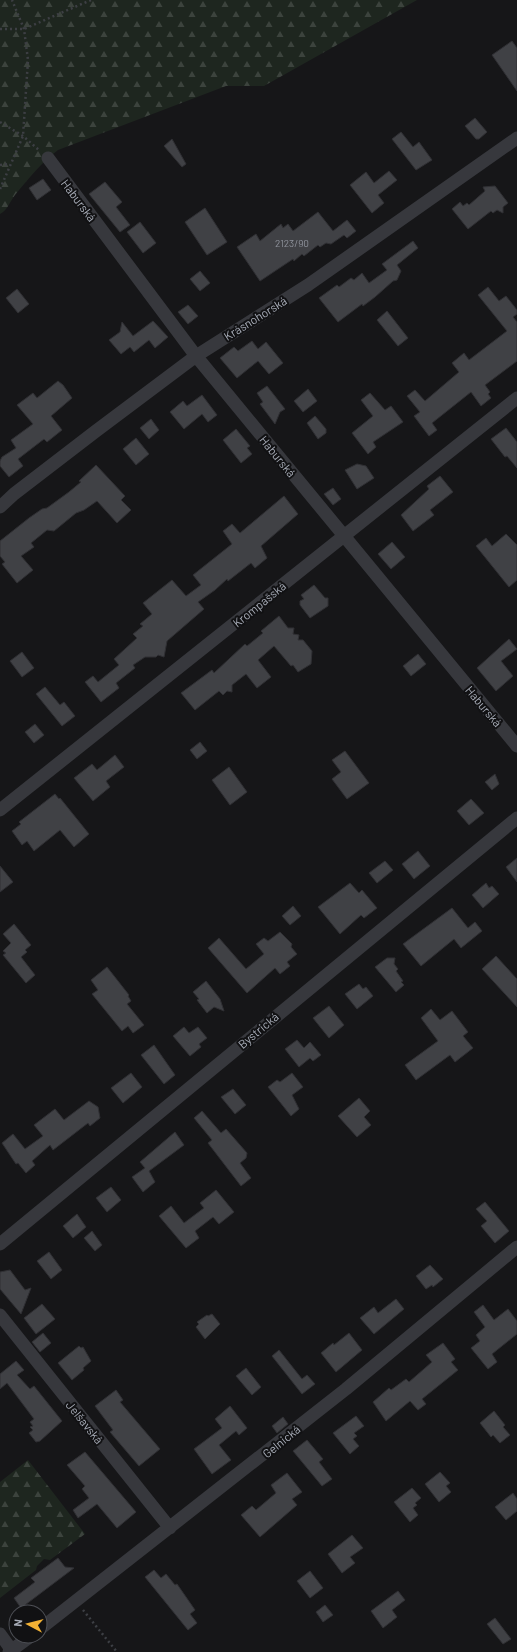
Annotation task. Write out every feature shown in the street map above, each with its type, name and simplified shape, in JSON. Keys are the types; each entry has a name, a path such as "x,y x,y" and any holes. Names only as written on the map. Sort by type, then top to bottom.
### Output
{"street":[{"name":"Krásnohorská","path":"0,507 14,494 96,430 196,356 308,284 517,138"},
{"name":"Haburská","path":"48,158 196,356 517,746"},
{"name":"Krompašská","path":"0,810 517,398"},
{"name":"Bystrická","path":"0,1244 517,818"},
{"name":"Gelnická","path":"48,1623 340,1394 517,1247"},
{"name":"Jelšavská","path":"0,1315 170,1528"},
{"path":"0,1634 11,1651 20,1644"}],"path":[{"path":"0,189 23,136 28,60 24,29 12,0"},
{"path":"0,29 24,29 91,0"},
{"path":"0,122 23,136 48,158"},
{"path":"0,165 11,164"},
{"path":"76,1602 117,1652"}],"green space":[{"path":"0,0 417,0 264,86 226,86 58,150 35,171 15,195 7,208 0,214"},
{"path":"28,1460 85,1534 50,1560 44,1559 37,1566 36,1570 0,1598 0,1482"}],"building":[{"path":"512,41 517,48 517,91 492,55"},
{"path":"475,118 487,132 479,139 476,139 465,126"},
{"path":"401,132 413,147 419,142 432,160 416,170 392,139"},
{"path":"172,139 186,164 182,167 164,146"},
{"path":"389,171 397,180 378,195 384,203 372,213 350,185 366,172 374,183"},
{"path":"43,179 51,190 37,200 29,188"},
{"path":"105,182 122,202 116,207 130,225 120,232 89,194"},
{"path":"495,186 508,203 503,207 503,213 497,210 493,213 491,211 468,229 452,209 460,202 463,206 467,203 469,205 485,191 483,187"},
{"path":"205,208 227,242 207,255 185,222"},
{"path":"318,212 333,231 347,220 356,231 347,238 344,235 331,244 326,243 320,247 318,245 304,256 302,254 294,261 293,259 260,281 237,247 256,234 260,241 281,224 283,228 288,224 293,231"},
{"path":"140,222 156,243 143,253 127,232"},
{"path":"413,241 418,248 397,265 401,271 397,280 393,281 363,306 362,304 338,322 319,298 337,285 339,287 351,278 354,280 362,273 369,283 387,270 382,264"},
{"path":"200,271 210,283 200,291 190,279"},
{"path":"488,287 499,301 506,296 517,310 517,314 513,317 517,322 517,361 485,385 490,392 488,394 491,398 481,406 471,392 432,423 437,430 429,436 414,416 420,412 407,396 415,390 425,401 459,372 452,363 464,353 469,360 507,331 478,295"},
{"path":"17,289 29,304 18,313 6,298"},
{"path":"188,305 198,316 188,324 178,312"},
{"path":"387,311 408,338 398,346 377,320"},
{"path":"153,321 168,337 155,348 149,340 134,352 130,347 121,354 109,340 120,332 122,322 133,336"},
{"path":"252,341 258,349 266,342 283,363 269,374 258,361 237,378 220,358 234,347 238,351"},
{"path":"58,381 63,385 72,398 51,416 62,430 47,442 44,439 18,459 23,466 9,477 0,466 0,461 2,457 16,448 11,440 33,424 17,405 33,393 37,398"},
{"path":"267,386 285,409 280,412 275,424 260,404 263,402 257,393"},
{"path":"308,389 317,401 303,412 294,401"},
{"path":"370,393 385,410 391,406 403,422 373,442 376,447 368,454 352,433 373,416 361,400"},
{"path":"202,395 217,415 208,422 202,414 184,429 170,412 183,401 187,406"},
{"path":"315,416 326,429 326,433 318,439 307,423"},
{"path":"151,419 159,430 149,439 140,428"},
{"path":"506,428 517,442 517,468 507,456 505,457 491,439"},
{"path":"236,429 250,446 247,448 252,454 241,463 223,440"},
{"path":"136,438 149,454 136,465 123,449"},
{"path":"357,464 366,466 374,478 357,489 345,470"},
{"path":"96,465 125,496 121,500 131,510 117,523 97,501 84,510 76,513 54,531 47,530 31,543 34,547 21,556 33,570 17,583 2,564 5,562 0,556 0,541 29,518 42,509 47,508 69,492 81,482 79,481"},
{"path":"440,476 453,492 430,510 434,515 413,531 401,515 429,489 427,486"},
{"path":"333,488 341,499 333,505 324,494"},
{"path":"284,496 298,514 261,546 267,558 255,568 251,563 228,581 227,579 198,602 204,609 167,641 164,657 158,655 156,657 145,657 133,665 135,668 116,683 119,688 101,702 85,682 93,676 98,682 119,665 114,659 137,638 133,634 143,626 140,624 152,614 143,603 172,580 186,596 201,585 193,575 232,544 223,531 232,524 240,533"},
{"path":"506,534 517,545 517,580 509,587 476,546 486,538 492,546"},
{"path":"392,542 405,557 391,569 378,554"},
{"path":"314,585 325,598 328,598 328,606 310,618 300,605 300,601 304,599 301,595"},
{"path":"279,616 288,628 294,628 293,634 299,635 298,640 303,640 312,651 311,664 298,672 274,646 258,660 271,677 257,688 246,674 232,685 232,692 227,691 223,695 219,691 195,710 181,693 212,670 214,673 245,644 247,646 263,633 261,631"},
{"path":"509,639 517,649 501,661 513,676 496,691 477,668"},
{"path":"22,652 34,668 22,677 10,661"},
{"path":"418,654 426,664 411,676 403,666"},
{"path":"45,687 60,705 64,702 75,716 62,726 36,694"},
{"path":"35,724 44,735 34,743 25,732"},
{"path":"200,742 207,751 197,759 190,750"},
{"path":"345,751 369,783 347,799 332,779 341,772 332,760"},
{"path":"115,755 124,767 106,781 110,787 93,801 74,778 92,764 97,770"},
{"path":"229,767 247,792 230,805 212,780"},
{"path":"495,774 499,784 492,790 485,782"},
{"path":"55,794 59,799 60,798 89,834 74,847 60,830 34,851 27,841 22,845 12,831 21,824 19,822"},
{"path":"471,799 484,813 469,825 457,811"},
{"path":"418,851 430,866 414,879 402,864"},
{"path":"517,858 517,882 506,867"},
{"path":"385,861 393,870 377,883 369,873"},
{"path":"0,866 13,882 0,892"},
{"path":"350,883 359,893 362,890 377,908 364,918 361,915 340,934 318,907"},
{"path":"486,883 489,888 492,886 499,894 483,908 472,895"},
{"path":"293,906 301,916 290,925 282,916"},
{"path":"452,908 468,928 475,922 482,931 461,948 454,939 421,966 403,944"},
{"path":"14,924 31,945 25,950 27,952 21,957 35,975 26,983 3,955 6,953 3,951 11,943 3,934"},
{"path":"280,932 292,944 291,947 297,954 287,962 290,966 280,974 275,968 247,993 208,948 219,938 246,969 264,954 256,944 264,938 268,941"},
{"path":"496,956 517,979 517,1007 482,969"},
{"path":"387,958 395,958 394,964 398,969 396,971 403,981 401,982 404,985 396,992 375,967"},
{"path":"107,967 129,995 128,996 131,1001 127,1004 144,1025 133,1033 128,1026 122,1031 92,994 98,990 91,980"},
{"path":"206,981 220,999 224,1011 214,1007 207,1013 197,1000 199,999 193,992"},
{"path":"359,984 363,989 366,987 373,996 357,1009 345,994"},
{"path":"329,1006 344,1025 329,1038 313,1018"},
{"path":"431,1009 440,1020 452,1011 468,1032 463,1036 473,1048 455,1062 450,1055 416,1080 405,1065 438,1041 421,1018"},
{"path":"184,1027 189,1033 198,1027 207,1038 199,1044 201,1047 190,1056 173,1036"},
{"path":"297,1040 304,1048 310,1042 321,1055 313,1061 310,1058 299,1067 285,1049"},
{"path":"154,1045 175,1075 164,1084 141,1055"},
{"path":"131,1073 142,1087 123,1103 111,1088"},
{"path":"292,1073 303,1087 292,1095 299,1109 291,1116 268,1087 277,1080 280,1082"},
{"path":"233,1089 246,1105 235,1114 221,1097"},
{"path":"359,1098 370,1111 364,1117 371,1125 357,1137 338,1116"},
{"path":"89,1101 98,1107 100,1118 90,1126 88,1123 53,1150 50,1145 32,1161 35,1165 26,1173 18,1163 16,1164 2,1143 13,1134 25,1149 43,1136 34,1125 55,1109 64,1120"},
{"path":"202,1111 221,1133 226,1129 247,1153 246,1158 240,1163 251,1178 241,1186 208,1143 212,1140 194,1118"},
{"path":"175,1132 184,1145 149,1171 155,1182 143,1192 132,1177 145,1168 140,1162"},
{"path":"111,1187 121,1200 107,1212 96,1198"},
{"path":"216,1190 234,1212 219,1224 213,1217 195,1231 199,1238 186,1248 159,1216 171,1206 184,1223 204,1208 200,1203"},
{"path":"485,1202 509,1231 495,1243 481,1226 487,1221 476,1209"},
{"path":"77,1214 86,1227 73,1238 63,1226"},
{"path":"92,1231 102,1245 95,1251 84,1238"},
{"path":"49,1252 62,1270 51,1279 37,1261"},
{"path":"430,1265 443,1279 433,1287 432,1285 426,1289 416,1276"},
{"path":"10,1270 25,1290 31,1288 21,1314 0,1289 0,1272"},
{"path":"396,1299 404,1309 374,1334 360,1318 374,1307 378,1313"},
{"path":"42,1304 55,1319 36,1334 24,1318"},
{"path":"483,1305 494,1320 508,1309 517,1321 517,1334 492,1354 497,1362 488,1369 471,1348 480,1341 476,1335 485,1327 474,1312"},
{"path":"212,1314 220,1324 205,1339 196,1327 199,1324 197,1322 207,1315"},
{"path":"43,1333 51,1343 40,1352 32,1342"},
{"path":"349,1333 362,1350 336,1372 321,1353"},
{"path":"443,1343 455,1359 451,1362 458,1370 422,1399 426,1404 418,1410 410,1401 386,1421 373,1402 389,1388 391,1390 406,1379 409,1382 432,1362 426,1355"},
{"path":"79,1346 81,1348 83,1347 91,1361 83,1368 84,1370 72,1380 58,1363"},
{"path":"279,1350 302,1379 307,1375 315,1384 302,1394 272,1356"},
{"path":"16,1361 24,1370 17,1375 30,1389 34,1386 62,1421 40,1441 36,1442 29,1433 33,1430 30,1427 33,1426 30,1422 34,1419 7,1383 0,1389 0,1374"},
{"path":"246,1368 261,1387 252,1395 236,1376"},
{"path":"116,1390 123,1400 120,1402 160,1449 139,1466 110,1432 113,1430 95,1406"},
{"path":"230,1406 247,1428 239,1435 236,1431 219,1445 231,1460 212,1474 194,1449 222,1428 215,1419"},
{"path":"494,1411 505,1425 503,1427 510,1435 500,1443 493,1435 491,1437 480,1423"},
{"path":"356,1416 364,1426 354,1433 357,1436 353,1439 359,1446 350,1454 333,1433"},
{"path":"283,1417 288,1424 277,1433 272,1426"},
{"path":"307,1440 323,1459 319,1462 332,1479 322,1486 293,1451"},
{"path":"85,1452 136,1512 117,1528 97,1504 78,1518 73,1510 89,1498 82,1489 85,1486 67,1465"},
{"path":"440,1472 450,1483 446,1486 451,1492 439,1502 425,1484"},
{"path":"287,1473 302,1492 292,1499 297,1505 260,1537 241,1515 252,1506 256,1510 276,1493 271,1485"},
{"path":"412,1488 421,1498 415,1503 417,1505 413,1508 418,1515 410,1522 394,1502"},
{"path":"513,1493 517,1499 517,1511 506,1520 495,1507"},
{"path":"352,1535 363,1548 350,1557 355,1563 342,1573 328,1554"},
{"path":"58,1558 65,1567 74,1568 26,1604 18,1604 14,1598 35,1582 31,1578"},
{"path":"154,1570 161,1578 166,1574 175,1585 177,1584 195,1610 190,1614 197,1623 188,1630 145,1577"},
{"path":"310,1571 323,1588 310,1598 297,1581"},
{"path":"398,1591 405,1600 392,1610 397,1617 383,1628 371,1611"},
{"path":"325,1605 333,1615 323,1622 316,1612"},
{"path":"495,1618 511,1639 503,1644 487,1624"}]}
